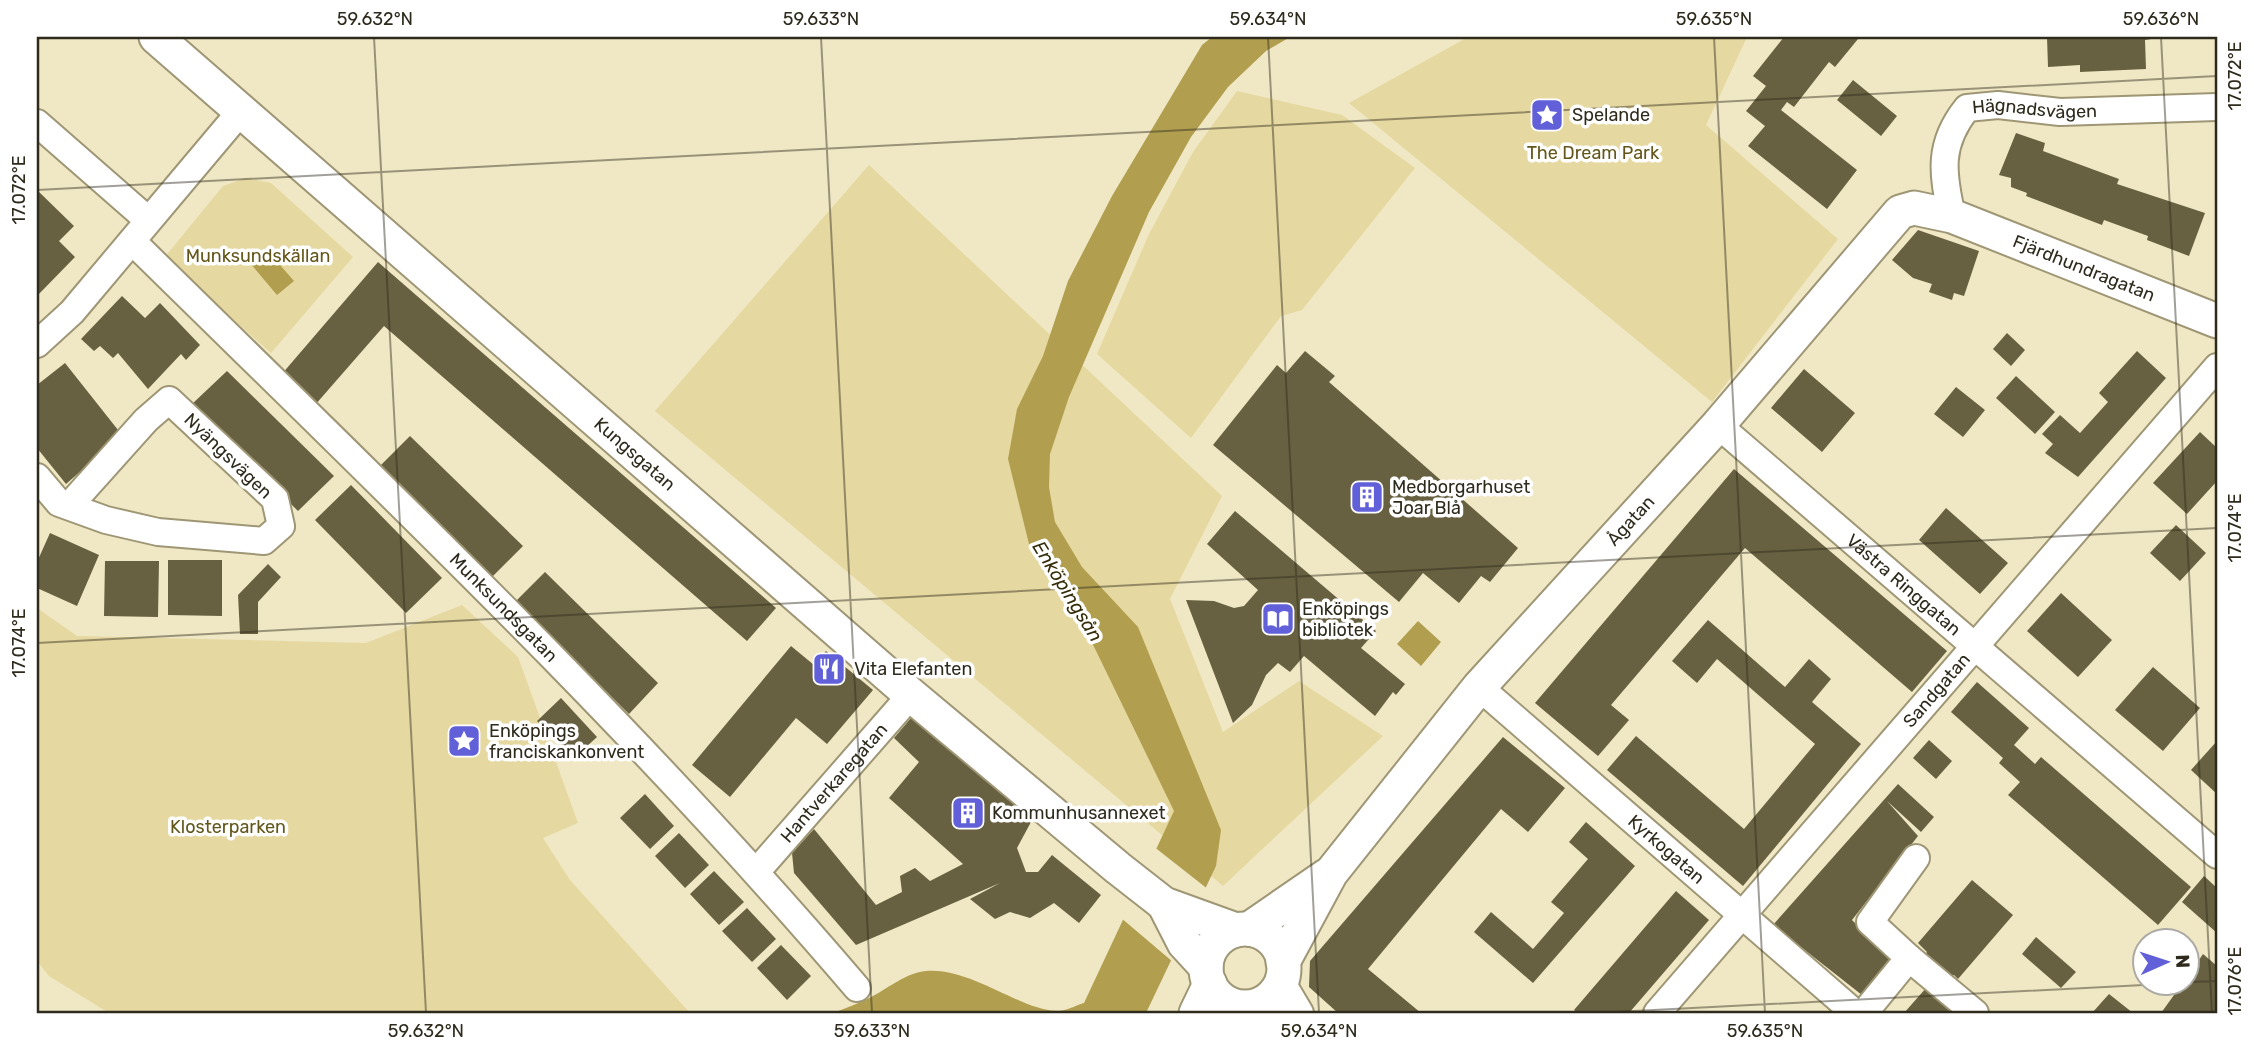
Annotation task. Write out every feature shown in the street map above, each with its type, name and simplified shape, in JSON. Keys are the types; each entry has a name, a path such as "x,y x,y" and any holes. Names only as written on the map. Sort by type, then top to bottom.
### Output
{"street":[{"name":"Kungsgatan","path":"156,37 911,695 1192,929"},
{"name":"Hägnadsvägen","path":"1952,216 1944,183 1944,154 1952,126 1967,108 2020,106 2060,112 2217,107"},
{"path":"37,344 72,312 241,111"},
{"path":"37,123 148,220"},
{"name":"Ågatan","path":"1263,997 1331,873 1479,687 1718,425 1900,212 1923,209 1952,216"},
{"name":"Fjärdhundragatan","path":"1952,216 2217,321"},
{"name":"Munksundsgatan","path":"132,241 491,597 757,871 857,988"},
{"name":"Sandgatan","path":"1657,1013 2217,367"},
{"name":"Nyängsvägen","path":"37,477 59,503 132,526 205,537 264,541 281,526 275,499 169,400 146,420 69,506"},
{"name":"Västra Ringgatan","path":"1718,425 1977,645 2217,855"},
{"name":"Kyrkogatan","path":"1479,687 1855,1013"},
{"name":"Hantverkaregatan","path":"757,871 911,695"},
{"path":"1916,859 1870,922 1975,1013"},
{"name":"Ågatan","path":"1204,988 1215,943 1243,929 1331,873"},
{"path":"1263,997 1272,940 1243,929 1192,929 1204,988 1223,1000 1263,997 1300,1013"},
{"path":"1864,1013 1909,958"}],"green space":[{"name":"The Dream Park","path":"1468,37 1747,37 1706,125 1838,239 1712,402 1349,103"},
{"path":"1237,91 1342,115 1415,168 1302,310 1281,316 1191,438 1097,354 1149,234 1193,152"},
{"path":"869,165 1222,496 1170,599 1223,732 1299,681 1383,736 1223,886 655,411"},
{"name":"Munksundskällan","path":"246,178 271,183 353,257 271,353 164,258 223,186"},
{"name":"Klosterparken","path":"462,605 518,657 578,823 543,838 570,880 690,1013 109,1013 49,976 37,961 37,608 77,636 366,643"}],"water":[{"name":"Enköpingsån","path":"1212,37 1290,37 1266,51 1228,87 1191,137 1149,212 1069,397 1050,454 1049,487 1055,522 1082,567 1138,627 1221,830 1216,866 1146,1013 833,1013 868,999 905,977 926,971 963,976 1035,1007 1064,1010 1084,1003 1174,811 1081,620 1029,544 1008,459 1017,409 1043,356 1068,281 1112,196 1202,45"},
{"path":"266,249 294,281 277,295 250,263"},
{"path":"1418,621 1441,642 1421,666 1397,644"}],"pier":[{"path":"1153,846 1209,890 1173,962 1120,917"}],"building":[{"path":"1784,37 1858,39 1835,67 1829,62 1794,107 1787,102 1781,110 1857,170 1827,209 1748,146 1765,126 1746,111 1766,86 1753,76"},
{"path":"2047,37 2164,37 2145,40 2146,69 2080,72 2080,65 2048,67"},
{"path":"1853,80 1897,116 1881,136 1837,100"},
{"path":"2016,133 2045,143 2043,151 2119,179 2117,184 2205,213 2189,256 2147,240 2148,236 2104,220 2102,225 2026,196 2027,193 2011,187 2011,178 1999,175"},
{"path":"37,190 74,226 59,241 75,257 37,296"},
{"path":"1918,230 1979,251 1964,296 1954,293 1952,300 1929,292 1932,284 1913,278 1892,260"},
{"path":"378,262 776,608 747,641 384,326 315,405 281,375"},
{"path":"122,296 145,318 160,303 200,345 186,360 181,354 148,389 118,353 113,358 100,346 94,351 81,339"},
{"path":"2007,333 2025,350 2011,366 1993,349"},
{"name":"Medborgarhuset Joar Blå","path":"1305,351 1335,376 1329,382 1518,548 1490,582 1481,576 1459,603 1423,573 1399,602 1213,445 1277,365 1286,373"},
{"path":"2137,351 2166,378 2078,477 2045,453 2053,444 2042,434 2060,415 2080,433 2108,402 2099,393"},
{"path":"65,363 122,435 66,484 37,448 37,385"},
{"path":"1804,369 1855,413 1822,452 1771,408"},
{"path":"227,371 334,476 298,511 191,405"},
{"path":"2016,376 2055,412 2035,434 1996,398"},
{"path":"1956,387 1985,410 1963,437 1934,414"},
{"path":"2200,432 2217,448 2217,481 2187,514 2153,483"},
{"path":"410,436 523,546 492,577 379,467"},
{"path":"1734,469 1947,651 1912,692 1745,548 1611,705 1629,720 1598,756 1535,703"},
{"path":"351,485 442,578 406,613 315,520"},
{"path":"1946,508 2008,563 1980,594 1919,540"},
{"name":"Enköpings bibliotek","path":"1235,511 1376,631 1361,648 1405,684 1396,695 1393,692 1375,716 1304,656 1290,672 1278,663 1266,675 1252,705 1233,723 1186,600 1214,601 1234,608 1244,606 1258,590 1207,544"},
{"path":"2176,525 2206,553 2180,581 2150,553"},
{"path":"50,533 99,555 77,606 37,588 37,562"},
{"path":"168,560 222,560 222,616 168,615"},
{"path":"105,561 159,561 158,617 104,616"},
{"path":"268,564 281,577 258,602 258,634 240,634 238,595"},
{"path":"545,572 658,683 629,714 515,602"},
{"path":"2061,593 2112,640 2078,677 2027,631"},
{"path":"1708,620 1785,687 1809,659 1831,679 1812,702 1861,744 1743,886 1607,770 1636,736 1744,829 1815,744 1717,659 1697,683 1672,661"},
{"path":"791,646 814,665 826,651 873,690 827,744 796,718 730,797 692,765"},
{"path":"2153,667 2200,708 2163,751 2115,710"},
{"path":"1977,682 2029,728 2014,745 2035,764 2041,757 2191,887 2158,925 2008,795 2020,782 1999,763 2003,758 1951,712"},
{"path":"561,698 597,737 573,759 537,721"},
{"path":"924,717 1029,805 1031,822 1017,848 1026,872 1038,872 1052,855 1101,895 1079,923 1054,903 1030,918 1010,912 995,919 970,899 1000,883 856,945 794,873 792,853 814,829 876,905 902,892 900,876 915,868 930,881 963,864 889,798 919,762 894,738 911,718"},
{"path":"1503,737 1565,788 1528,832 1501,809 1368,969 1421,1013 1338,1013 1309,987 1310,961"},
{"path":"1929,740 1952,761 1936,779 1913,758"},
{"path":"2217,741 2217,794 2191,770"},
{"path":"1898,784 1934,817 1921,832 1887,801 1918,836 1852,920 1891,959 1862,995 1773,925"},
{"path":"645,794 674,826 650,849 620,818"},
{"path":"1586,822 1635,866 1533,983 1474,932 1491,912 1533,949 1564,913 1551,902 1588,859 1569,842"},
{"path":"679,833 709,865 685,888 655,856"},
{"path":"714,871 744,902 719,925 690,894"},
{"path":"2204,876 2217,888 2217,933 2182,902"},
{"path":"1972,880 2013,915 1958,979 1954,975 1946,980 1921,960 1927,952 1918,943"},
{"path":"1676,891 1709,920 1629,1013 1578,1013 1574,1010"},
{"path":"747,908 776,939 752,962 722,931"},
{"path":"2036,937 2076,972 2061,988 2022,954"},
{"path":"781,945 811,976 787,1000 757,968"},
{"path":"2202,955 2217,966 2217,1013 2161,1013 2172,998 2202,998"},
{"path":"1927,987 1958,1013 1904,1013"},
{"path":"2109,994 2133,1013 2092,1013"}],"place":[{"name":"Spelande","path":"1547,115"},
{"name":"Medborgarhuset Joar Blå","path":"1367,497"},
{"name":"Enköpings bibliotek","path":"1278,619"},
{"name":"Vita Elefanten","path":"829,669"},
{"name":"Enköpings franciskankonvent","path":"464,741"},
{"name":"Kommunhusannexet","path":"968,813"}]}
